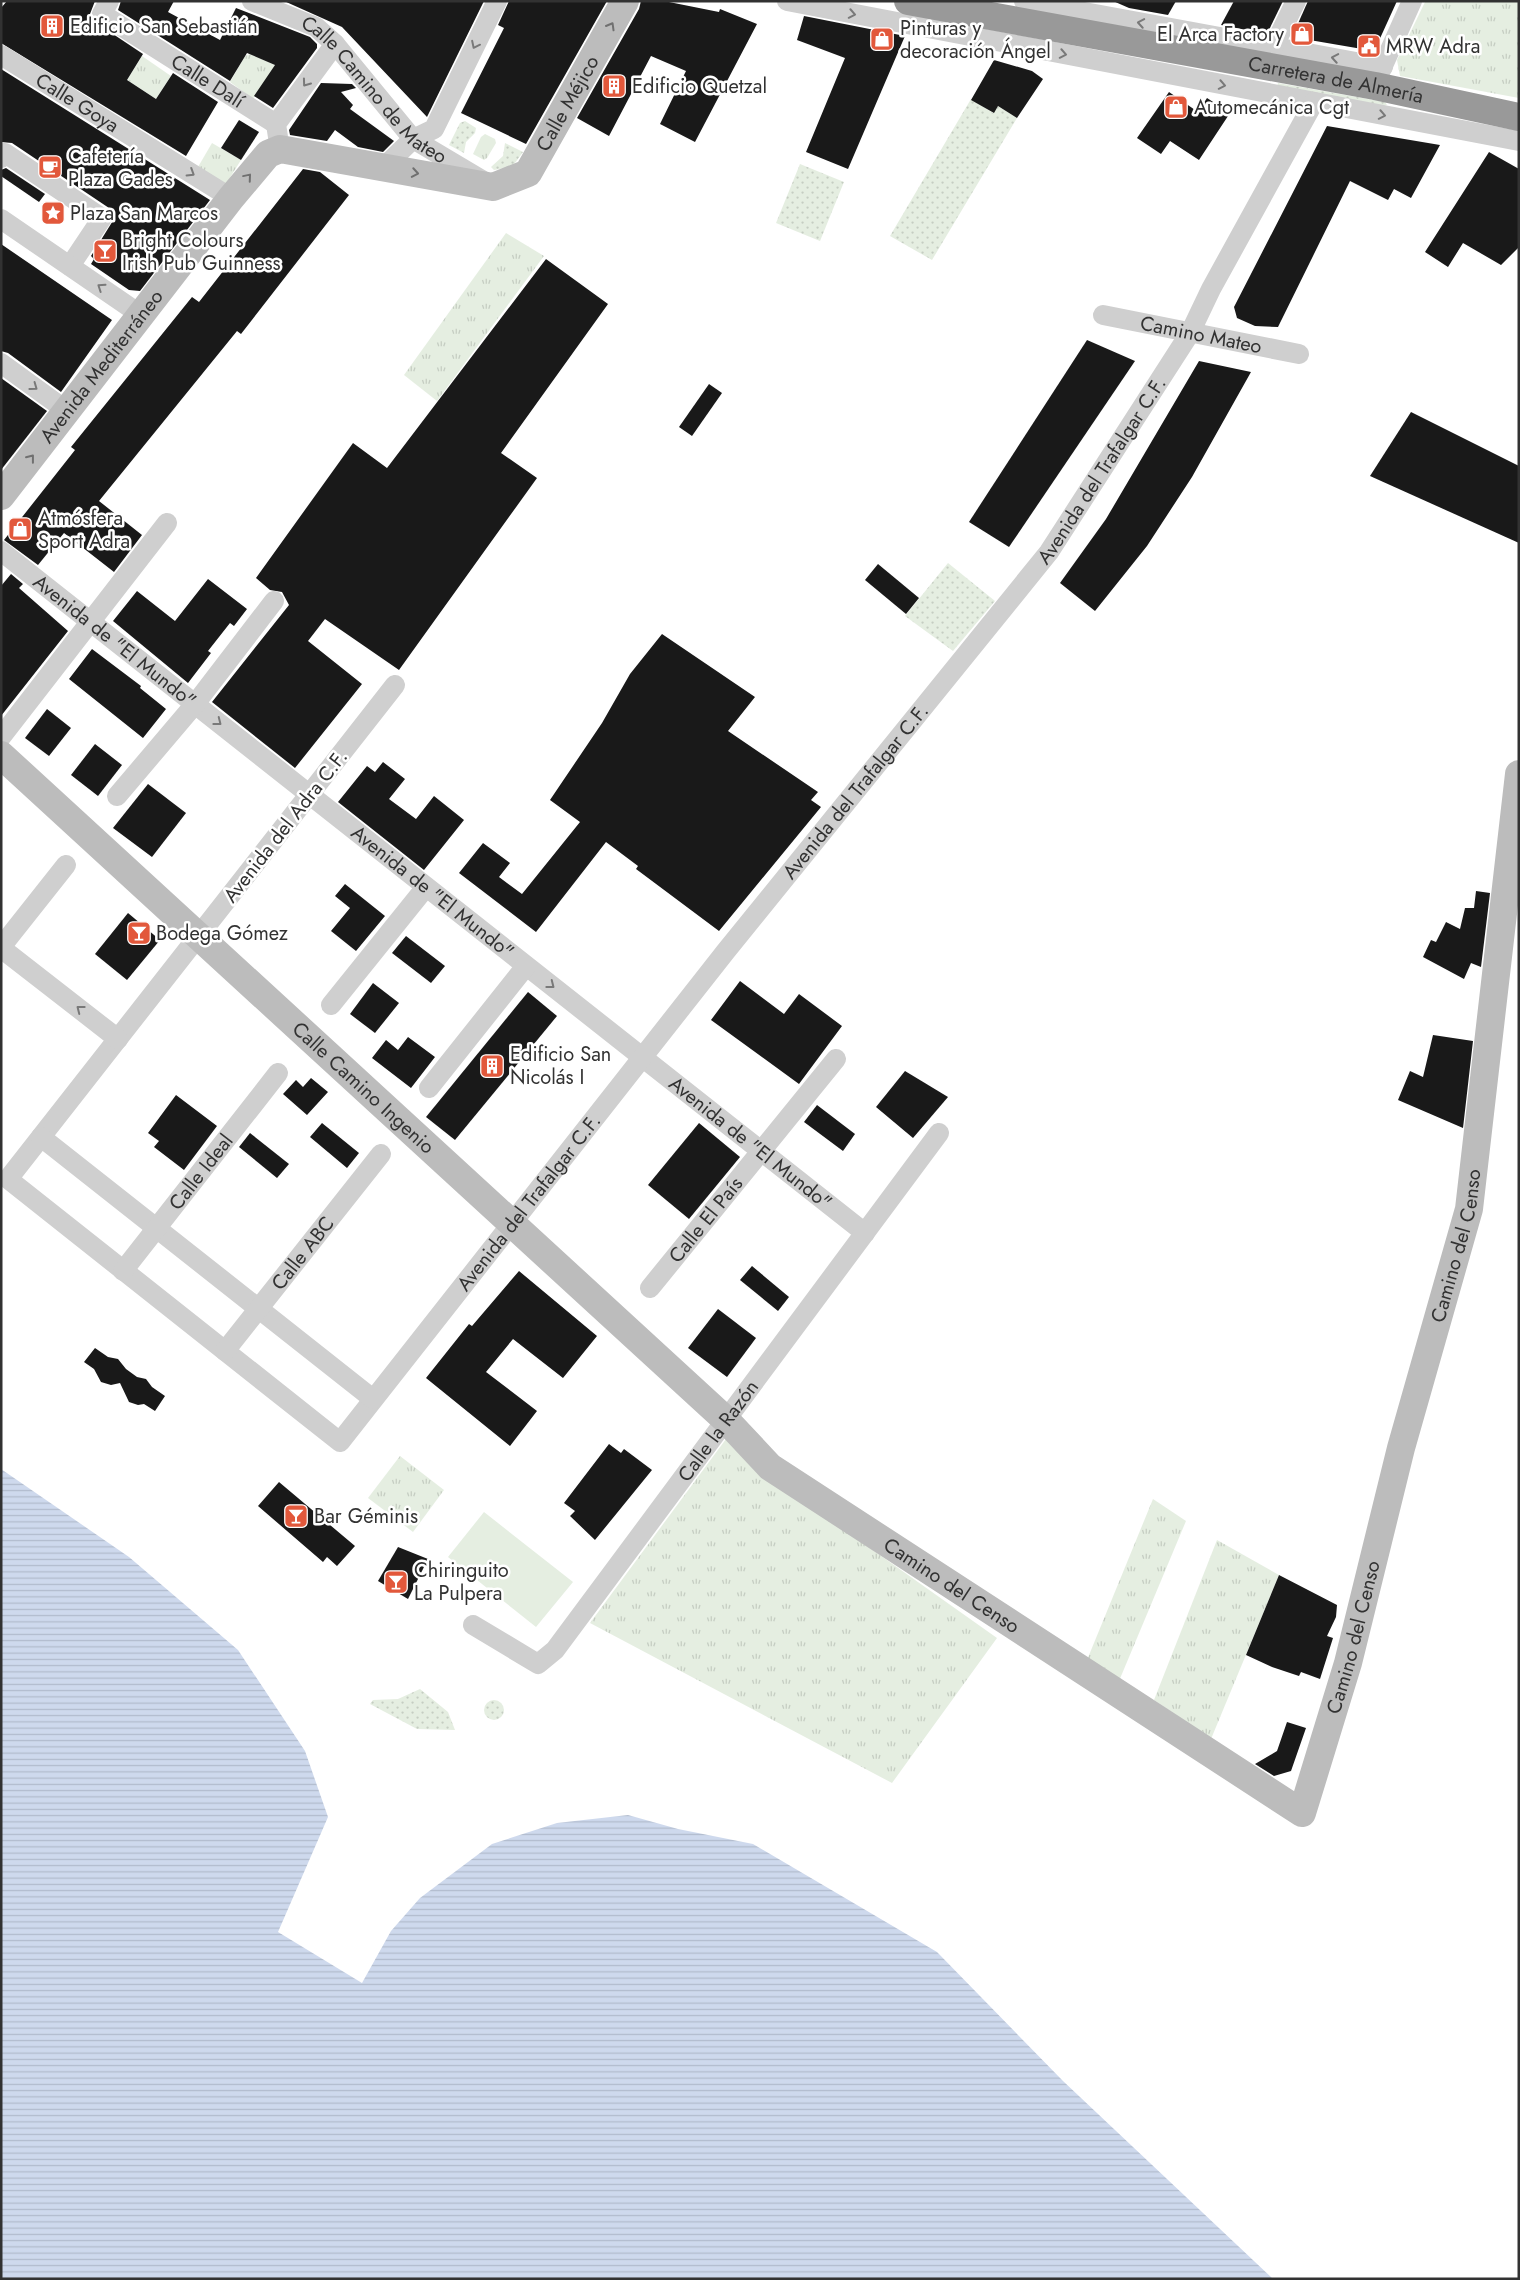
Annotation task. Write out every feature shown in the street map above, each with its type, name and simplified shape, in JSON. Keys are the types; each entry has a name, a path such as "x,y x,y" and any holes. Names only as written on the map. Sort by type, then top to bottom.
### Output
{"highway":[{"name":"Carretera de Almería","path":"908,1 1052,11 1264,66 1379,76 1512,114"}],"street":[{"name":"Calle Dalí","path":"109,1 102,14 278,136"},
{"name":"Calle Camino de Mateo","path":"252,1 316,27 335,44 413,139 493,188"},
{"path":"384,167 413,139 434,129 497,1"},
{"name":"Calle Méjico","path":"493,188 528,174 624,1"},
{"path":"787,1 1519,141"},
{"path":"1024,1 1052,11 1379,76 1412,1"},
{"path":"1264,66 1296,1"},
{"name":"Avenida Mediterráneo","path":"4,488 67,411 230,198 268,154 335,44"},
{"name":"Calle Goya","path":"1,55 230,198"},
{"name":"Avenida del Trafalgar C.F.","path":"224,1351 340,1442 511,1223 644,1058 726,951 1049,552 1190,333 1314,102"},
{"path":"278,136 384,167 493,188"},
{"path":"1,158 5,153 102,218 70,266"},
{"path":"1,219 141,315"},
{"name":"Camino Mateo","path":"1103,316 1299,354"},
{"path":"1,363 67,411"},
{"path":"1,737 167,523"},
{"name":"Avenida de \"El Mundo\"","path":"1,551 864,1233"},
{"path":"118,796 195,704 274,601"},
{"name":"Avenida del Adra C.F.","path":"124,1270 8,1179 395,685"},
{"name":"Calle Camino Ingenio","path":"1,755 726,1420"},
{"name":"Camino del Censo","path":"726,1420 770,1467 1302,1813 1348,1663 1401,1448 1469,1209 1519,774"},
{"path":"66,865 1,947 118,1039"},
{"path":"331,1005 426,887"},
{"path":"429,1088 526,966"},
{"name":"Calle El País","path":"650,1288 836,1059"},
{"name":"Calle Ideal","path":"124,1270 278,1073"},
{"name":"Calle la Razón","path":"473,1626 538,1664 555,1650 939,1133"},
{"path":"41,1137 373,1399"},
{"name":"Calle ABC","path":"224,1351 381,1154"},
{"path":"124,1270 224,1351"}],"green space":[{"path":"1519,1 1519,98 1400,76 1397,60 1425,2"},
{"path":"250,54 275,65 253,99 230,82 245,56"},
{"path":"142,56 171,76 156,99 127,80"},
{"path":"1278,83 1385,102 1387,105 1382,106 1277,87"},
{"path":"971,99 993,113 998,106 1017,118 932,260 890,236"},
{"path":"465,121 476,128 475,133 466,142 464,153 449,145 460,123"},
{"path":"485,134 495,139 496,143 484,160 473,154 481,137"},
{"path":"212,143 241,160 226,184 198,167"},
{"path":"505,143 523,152 512,167 494,170 491,167 503,156"},
{"path":"800,164 844,182 820,241 776,223"},
{"path":"506,233 544,256 437,401 404,375"},
{"path":"948,563 995,601 953,651 905,616"},
{"path":"726,1439 764,1473 997,1638 892,1783 590,1623"},
{"path":"400,1456 444,1490 413,1532 368,1498"},
{"path":"1153,1499 1186,1521 1119,1681 1087,1660"},
{"path":"484,1512 573,1582 536,1627 448,1557"},
{"path":"1217,1540 1279,1575 1211,1739 1154,1700"},
{"path":"420,1689 448,1712 455,1730 417,1729 370,1704 373,1700 398,1699"},
{"path":"490,1700 498,1700 504,1706 504,1714 498,1720 490,1720 484,1714 484,1706"}],"water":[{"path":"1,1469 129,1557 238,1650 305,1751 328,1817 278,1932 362,1983 391,1931 420,1898 492,1844 557,1823 628,1815 678,1829 753,1844 937,1952 1063,2081 1273,2279 1,2279"}],"building":[{"path":"7,1 95,1 90,14 92,20 143,54 127,80 156,99 173,73 218,102 186,156 1,43 1,8"},
{"path":"121,1 174,1 168,12 220,40 236,8 310,37 317,44 317,48 273,108 254,96 275,65 247,53 230,81 118,10"},
{"path":"284,1 484,1 427,117 342,27"},
{"path":"509,1 607,1 526,144 461,113 504,28 498,25"},
{"path":"641,1 664,1 719,12 720,9 757,24 695,142 660,124 686,71 651,56 609,136 577,118 639,9"},
{"path":"1113,1 1176,1 1168,15 1129,8"},
{"path":"1234,1 1283,1 1267,34 1221,25"},
{"path":"1308,1 1397,1 1377,45 1368,50 1292,37"},
{"path":"804,16 905,36 848,169 806,152 845,58 797,40"},
{"path":"994,60 1032,71 1043,79 1017,118 998,106 994,113 971,100"},
{"path":"1,69 210,200 140,291 129,290 91,264 94,259 91,256 114,219 109,208 12,143 1,142"},
{"path":"321,83 352,84 356,88 341,92 353,105 350,109 394,141 383,152 358,147 335,130 327,141 290,135 289,130"},
{"path":"1169,92 1198,112 1207,98 1230,113 1199,160 1170,141 1161,154 1137,138"},
{"path":"239,120 259,132 241,160 221,148"},
{"path":"1327,126 1440,145 1411,198 1394,189 1388,200 1350,181 1278,327 1255,326 1237,318 1234,307"},
{"path":"1489,152 1519,169 1519,247 1501,265 1463,243 1448,267 1425,252"},
{"path":"6,168 45,194 39,202 1,176 1,170"},
{"path":"303,169 320,172 349,195 241,334 237,331 99,501 142,535 114,572 64,533 38,565 4,540 75,450 71,447 192,297 199,302"},
{"path":"1,244 112,320 61,392 8,353 1,351"},
{"path":"546,259 608,304 501,453 537,478 399,670 325,619 308,641 362,684 295,768 212,702 289,605 282,592 270,590 256,578 353,443 387,468"},
{"path":"1087,340 1135,361 1009,547 969,522"},
{"path":"1199,361 1251,372 1192,477 1147,546 1095,611 1060,583 1106,519"},
{"path":"1,378 47,411 1,470"},
{"path":"709,384 722,393 692,436 679,427"},
{"path":"1411,412 1519,466 1519,543 1370,476"},
{"path":"878,564 919,598 906,614 865,580"},
{"path":"11,574 23,584 19,588 68,631 1,716 1,586"},
{"path":"208,579 247,609 234,626 230,623 208,651 211,653 188,683 113,621 137,591 175,621"},
{"path":"662,634 755,697 728,731 818,792 811,800 821,807 719,931 636,869 638,866 606,842 536,932 459,873 483,843 510,863 499,877 522,894 580,822 550,800 602,723 630,674"},
{"path":"92,649 141,686 140,688 166,709 143,738 69,679"},
{"path":"47,709 71,728 49,756 25,738"},
{"path":"95,744 122,765 98,796 71,775"},
{"path":"383,762 405,779 389,799 416,819 434,796 464,820 424,870 338,802 367,766 375,772"},
{"path":"148,784 186,813 152,857 113,828"},
{"path":"345,884 385,916 356,951 331,931 350,908 335,896"},
{"path":"1476,891 1490,893 1481,967 1471,963 1464,979 1423,957 1431,940 1436,942 1446,922 1460,929 1465,908 1474,908"},
{"path":"128,913 160,940 127,980 95,954"},
{"path":"406,936 445,966 431,983 392,953"},
{"path":"740,981 784,1014 799,994 842,1026 799,1084 711,1020"},
{"path":"373,983 399,1003 375,1033 350,1014"},
{"name":"Edificio San Nicolás I","path":"528,992 557,1016 455,1140 426,1117"},
{"path":"1433,1035 1473,1041 1463,1128 1398,1100 1410,1071 1423,1077"},
{"path":"408,1037 435,1057 411,1088 372,1058 386,1040 398,1050"},
{"path":"905,1071 948,1097 913,1138 876,1107"},
{"path":"311,1078 328,1092 307,1115 283,1094 296,1080 303,1087"},
{"path":"176,1095 217,1126 184,1170 154,1147 159,1141 148,1133"},
{"path":"817,1105 855,1134 843,1151 804,1122"},
{"path":"322,1123 359,1153 347,1168 310,1137"},
{"path":"699,1123 740,1157 689,1219 648,1185"},
{"path":"250,1133 289,1164 277,1178 239,1147"},
{"path":"752,1266 789,1297 778,1311 740,1280"},
{"path":"519,1271 597,1336 563,1378 513,1339 486,1372 537,1411 510,1446 426,1378 469,1324 472,1326"},
{"path":"718,1309 756,1338 727,1377 688,1348"},
{"path":"95,1348 108,1357 118,1359 126,1369 137,1377 146,1379 152,1387 165,1396 155,1411 144,1404 138,1405 129,1402 120,1383 111,1385 101,1382 94,1369 84,1362"},
{"path":"609,1444 621,1453 624,1449 652,1470 595,1540 570,1516 575,1511 564,1503"},
{"path":"279,1482 355,1546 337,1566 327,1557 323,1562 258,1506"},
{"path":"398,1547 428,1559 408,1599 378,1581"},
{"path":"1279,1575 1337,1605 1336,1617 1327,1636 1333,1638 1320,1679 1301,1672 1299,1676 1272,1667 1246,1655"},
{"path":"1287,1722 1306,1728 1291,1771 1274,1776 1255,1764 1277,1751"}],"place":[{"name":"Edificio San Sebastián","path":"52,26"},
{"name":"El Arca Factory","path":"1302,34"},
{"name":"Pinturas y decoración Ángel","path":"882,39"},
{"name":"MRW Adra","path":"1369,46"},
{"name":"Edificio Quetzal","path":"614,86"},
{"name":"Automecánica Cgt","path":"1176,107"},
{"name":"Cafetería Plaza Gades","path":"50,167"},
{"name":"Plaza San Marcos","path":"53,213"},
{"name":"Bright Colours Irish Pub Guinness","path":"105,251"},
{"name":"Atmósfera Sport Adra","path":"20,529"},
{"name":"Bodega Gómez","path":"139,933"},
{"name":"Edificio San Nicolás I","path":"492,1066"},
{"name":"Bar Géminis","path":"296,1516"},
{"name":"Chiringuito La Pulpera","path":"396,1582"}]}
